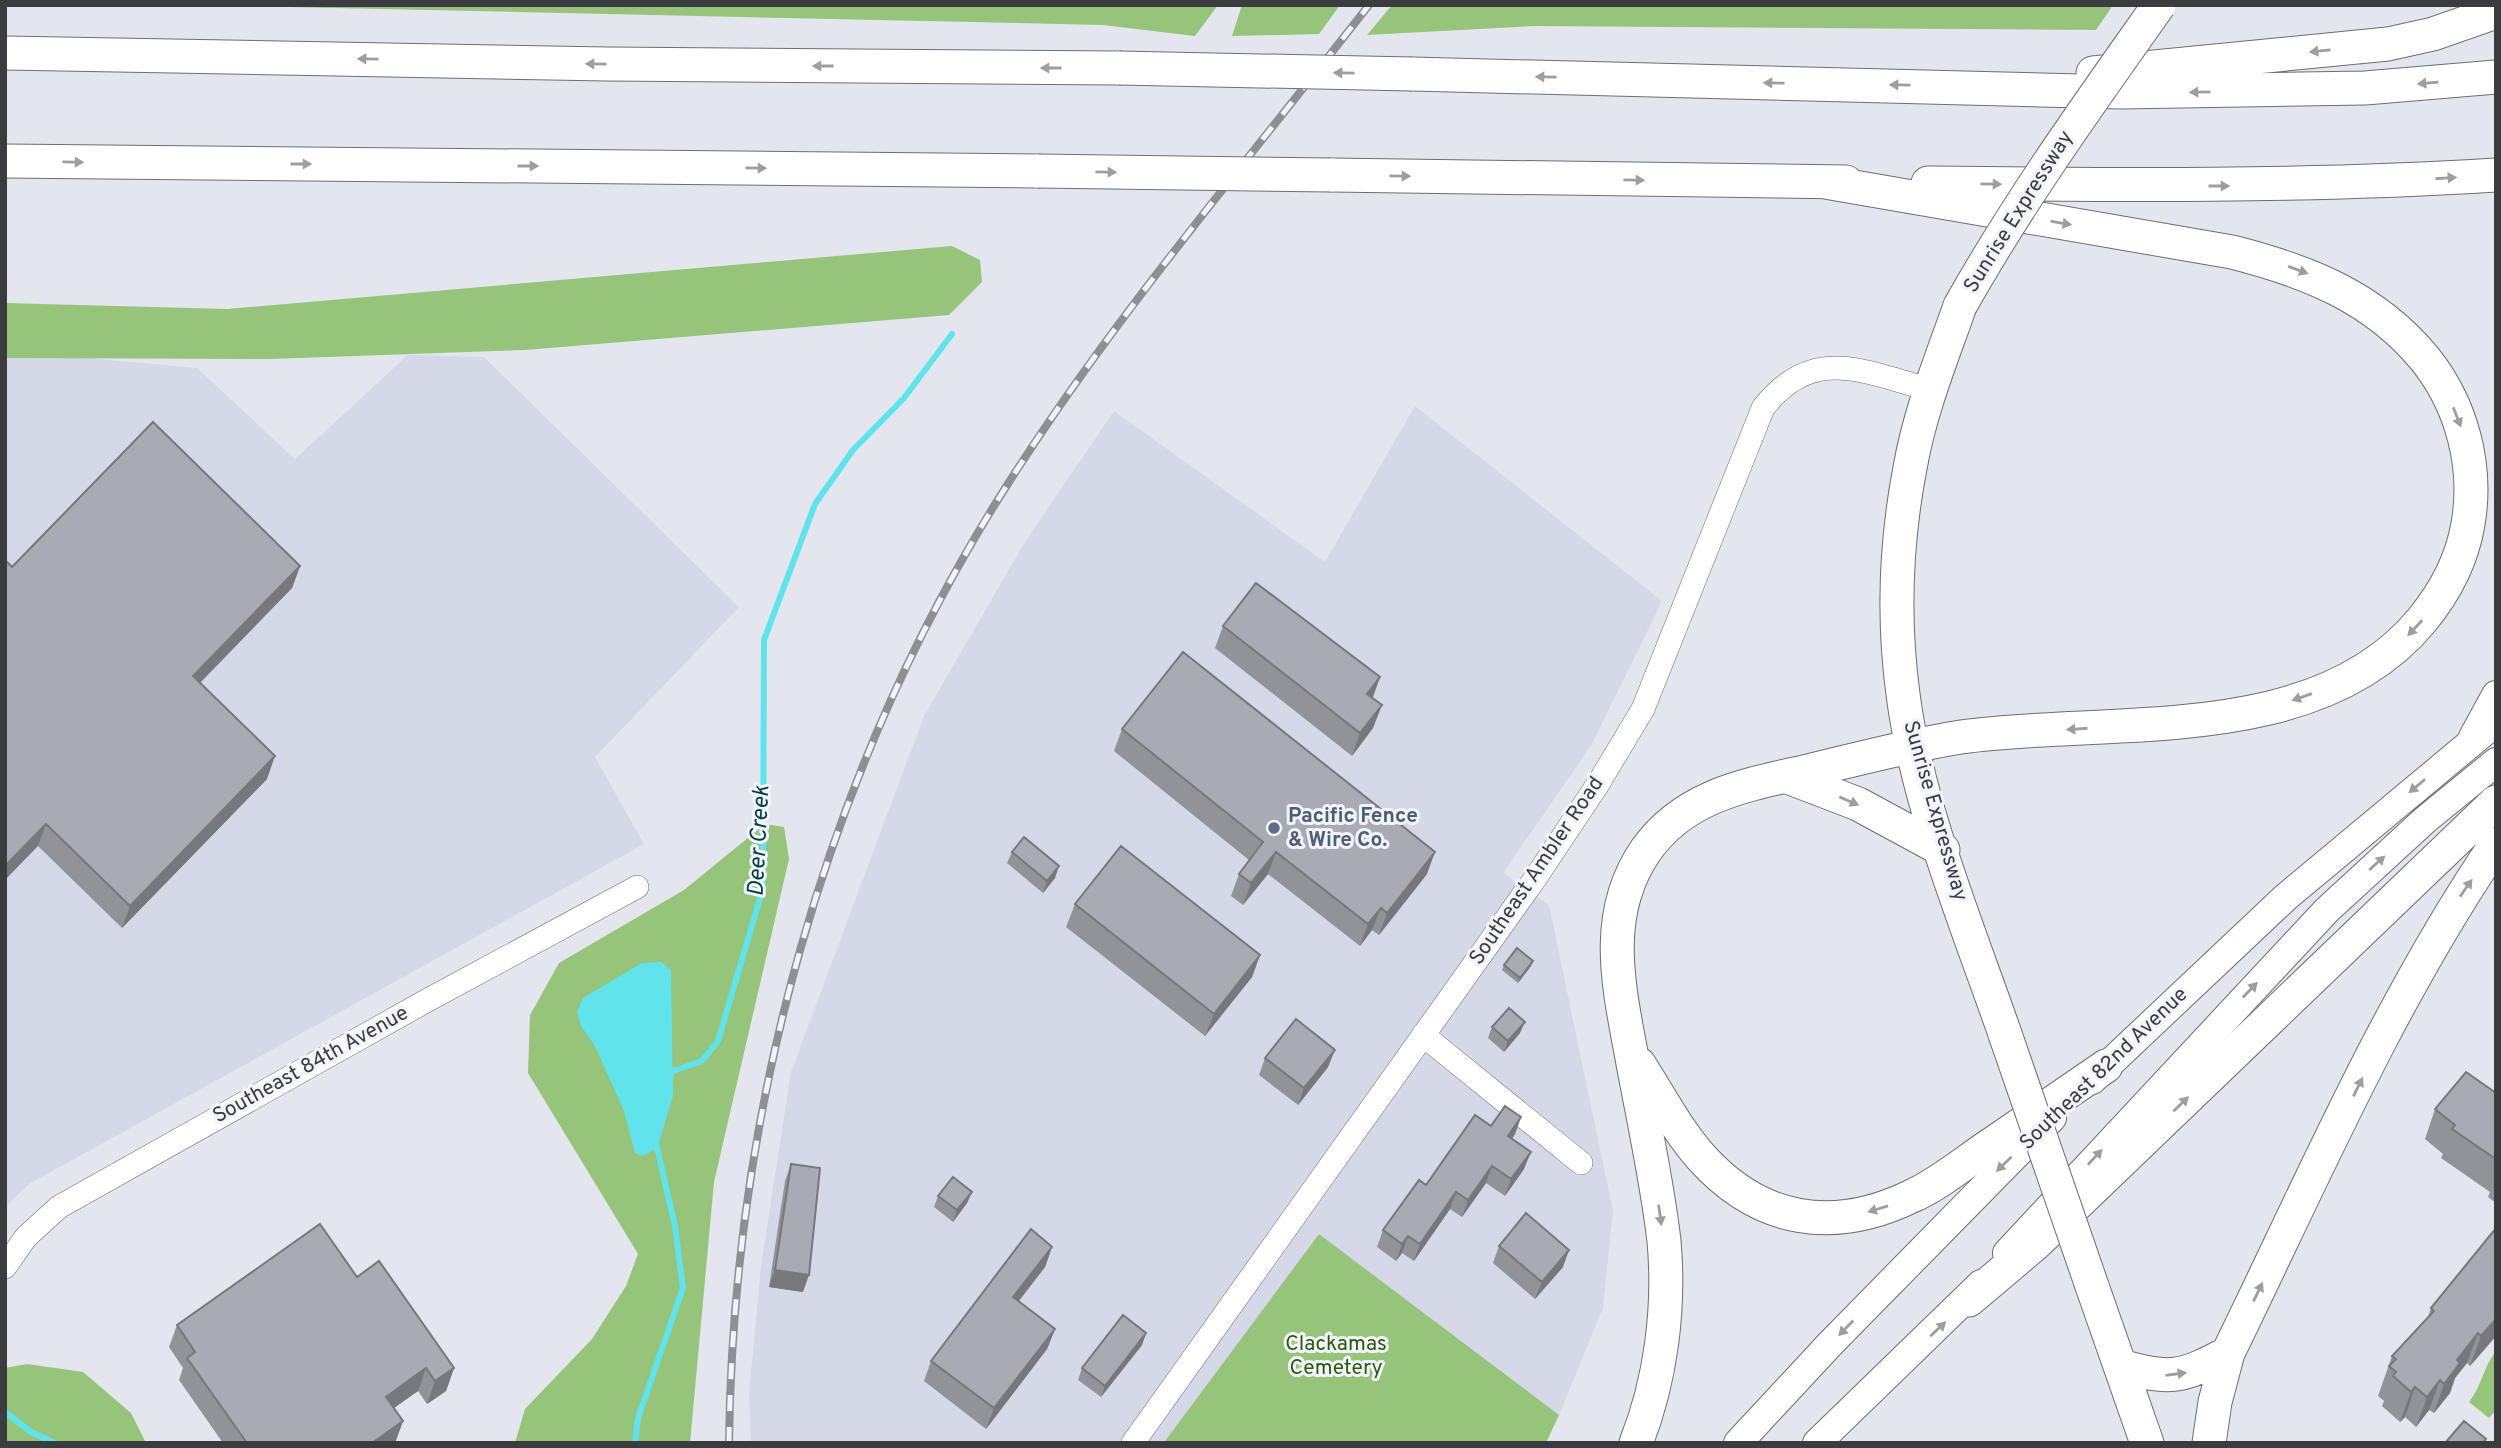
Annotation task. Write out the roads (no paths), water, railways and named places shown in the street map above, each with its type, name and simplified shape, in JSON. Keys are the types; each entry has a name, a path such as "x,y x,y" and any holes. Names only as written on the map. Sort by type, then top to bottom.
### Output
{"highway":[{"name":"Sunrise Expressway","path":"2147,1443 1943,850 1913,748 1903,696 1899,556 1910,468 1929,389 1960,306 2050,159 2159,5"},
{"path":"1958,87 2388,44 2433,34 2496,12"},
{"path":"5,34 130,54"},
{"path":"5,53 607,64 1119,68 1958,87 2024,91 2205,92 2365,88 2496,77"},
{"path":"5,161 2254,186 2357,184 2496,175"},
{"path":"1636,1443 1656,1373 1666,1280 1658,1202 1631,1050 1619,1003 1616,954 1620,911 1633,872 1658,835 1692,806 1736,787 1960,737 2239,714 2306,696 2345,680 2397,646 2426,615 2446,586 2460,556 2469,518 2469,457 2455,409 2424,358 2385,318 2363,302 2312,276 2232,252 1825,182"},
{"path":"1785,776 1858,804 1943,850"},
{"path":"1969,1300 2034,1245 2496,802"},
{"path":"2209,1443 2215,1402 2228,1353 2390,1021 2435,936 2496,845"},
{"path":"1631,1050 1686,1137 1721,1177 1746,1196 1767,1207 1791,1215 1819,1219 1870,1212 1914,1195 2106,1066"},
{"path":"2120,1366 2172,1377 2197,1369 2228,1353"}],"main road":[{"path":"2470,742 2496,695"},
{"name":"Southeast 82nd Avenue","path":"1738,1443 1996,1173 2106,1066 2286,897 2496,722"},
{"path":"1816,1443 1969,1300 2029,1227 2318,919 2425,820 2496,762"}],"street":[{"name":"Southeast Ambler Road","path":"1133,1443 1534,880 1643,709 1763,408 1778,388 1802,372 1830,367 1929,389"},
{"name":"Southeast 84th Avenue","path":"5,1267 26,1237 59,1207 426,1001 637,887"},
{"path":"1423,1035 1581,1163"}],"water":[{"path":"661,962 671,970 673,1096 657,1149 642,1156 635,1153 624,1111 595,1046 581,1026 577,1012 583,998 642,963"}],"waterway":[{"name":"Deer Creek","path":"670,1077 673,1071 702,1061 718,1041 763,888 764,640 815,504 853,450 904,398 952,334"},
{"name":"Deer Creek","path":"635,1443 638,1418 683,1288 675,1226 656,1143"},
{"path":"5,1412 31,1432 55,1443"}],"railway":[{"path":"729,1443 735,1318 748,1193 771,1069 801,947 839,828 886,711 941,598 1004,490 1089,364 1180,243 1369,5"}],"place":[{"name":"Pacific Fence & Wire Co.","path":"1274,828"}],"park label":[{"name":"Clackamas Cemetery","path":"1336,1356"}]}
